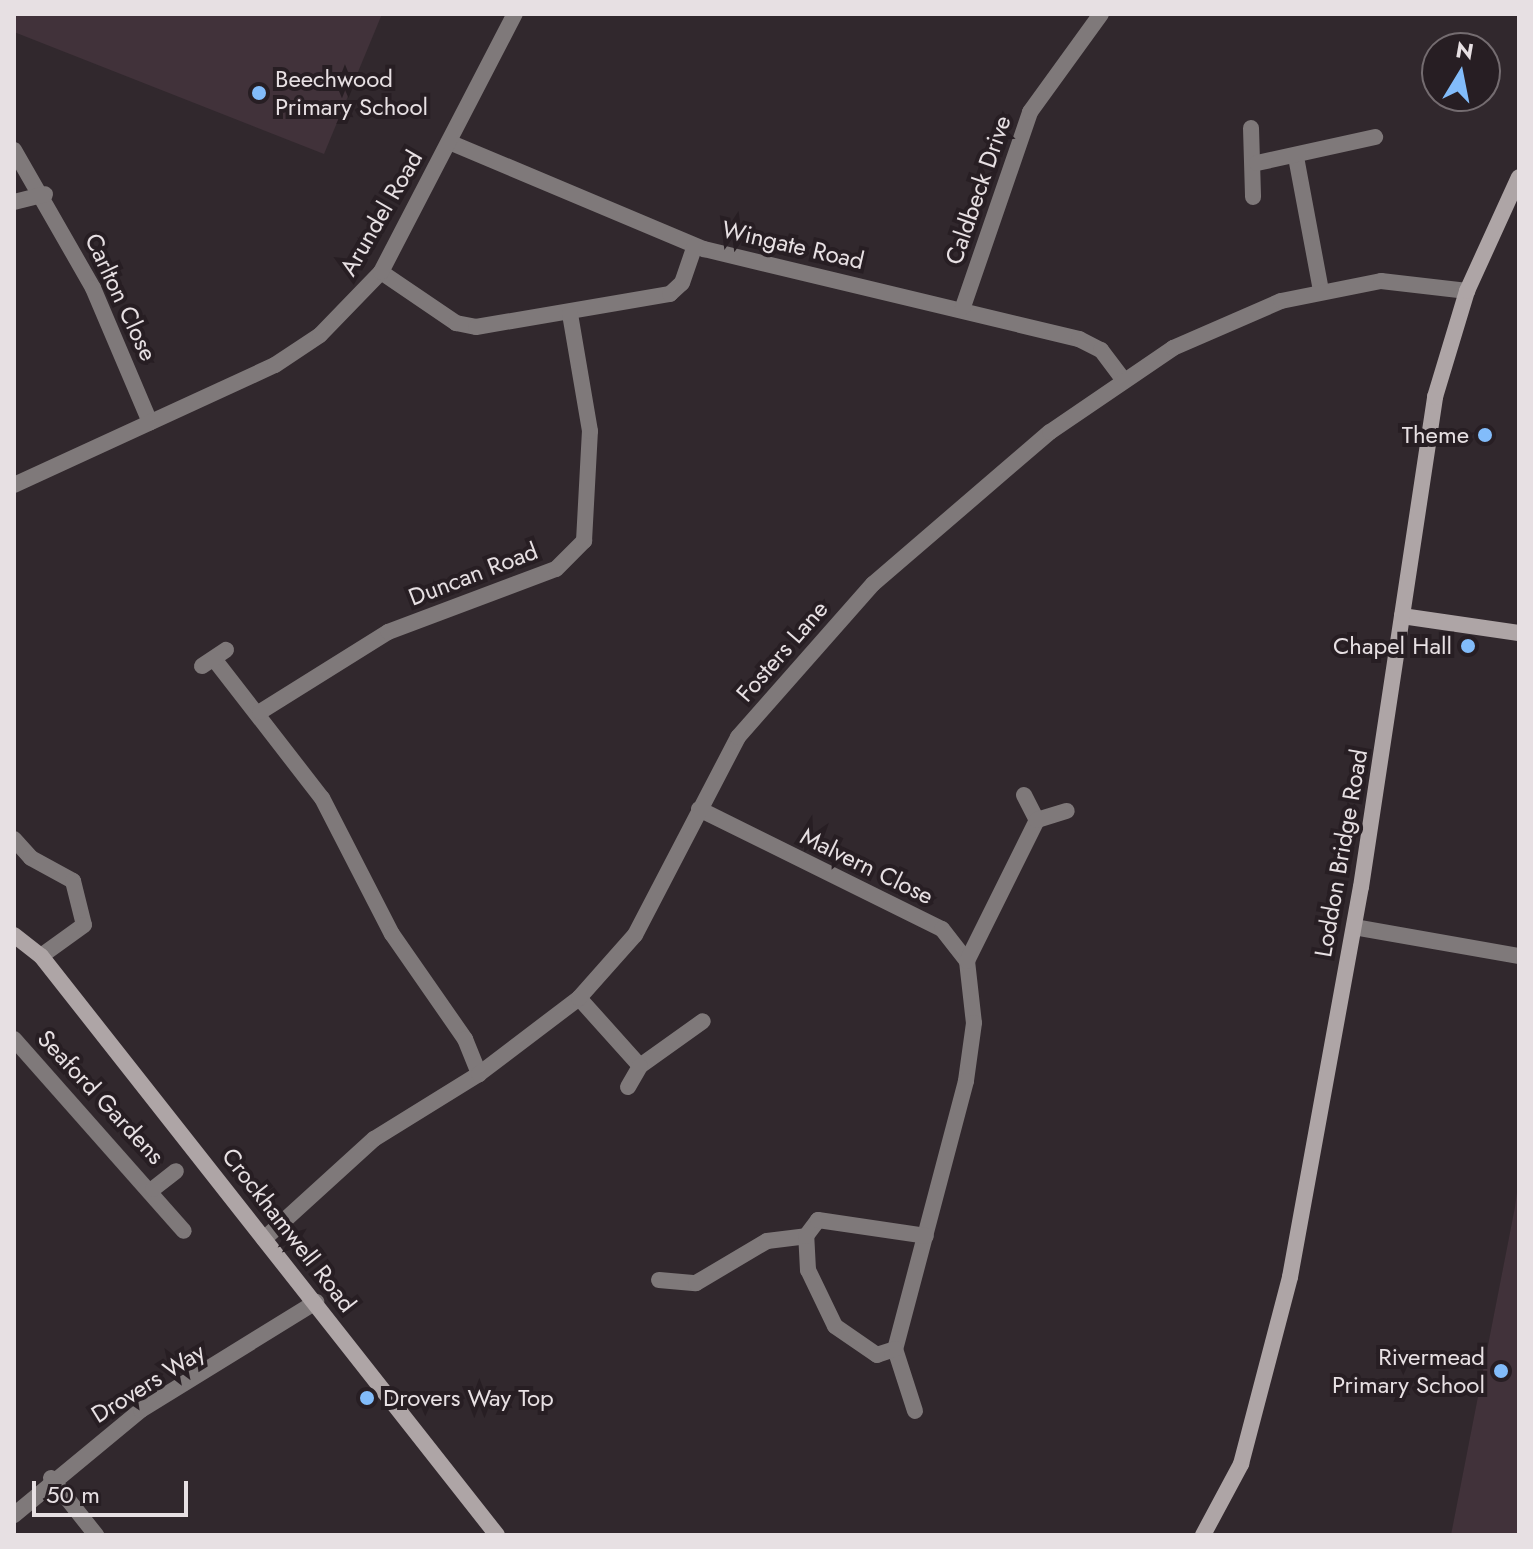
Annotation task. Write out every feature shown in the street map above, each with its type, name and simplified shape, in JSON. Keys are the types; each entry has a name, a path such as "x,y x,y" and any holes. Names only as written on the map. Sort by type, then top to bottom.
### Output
{"street":[{"name":"Arundel Road","path":"14,485 275,365 320,335 381,272 515,14"},
{"name":"Caldbeck Drive","path":"963,307 1030,112 1101,14"},
{"path":"1251,128 1257,163 1253,197"},
{"path":"1257,163 1296,157 1328,143 1375,137"},
{"name":"Wingate Road","path":"449,142 695,246 963,307 1079,339 1101,350 1124,380"},
{"name":"Carlton Close","path":"14,150 45,194 150,422"},
{"path":"1296,157 1321,290"},
{"name":"Loddon Bridge Road","path":"1203,1535 1241,1464 1290,1277 1354,927 1435,397 1467,291 1519,177"},
{"path":"14,202 45,194"},
{"path":"381,272 456,323 570,314 670,294 682,283 695,246"},
{"name":"Fosters Lane","path":"264,1239 374,1139 479,1074 579,998 635,935 738,737 873,584 1050,432 1124,380 1226,320 1321,290 1413,281 1467,291"},
{"name":"Duncan Road","path":"260,712 388,632 556,569 584,541 590,431 570,314"},
{"path":"1402,616 1519,633"},
{"path":"214,658 260,712 322,798 392,934 465,1039 479,1074"},
{"path":"1024,795 1037,820"},
{"name":"Malvern Close","path":"699,809 942,929 967,961"},
{"path":"915,1411 895,1349 968,1066 974,1023 967,961 1037,820 1067,811"},
{"path":"14,839 31,858 73,881 84,925 41,956"},
{"path":"1354,927 1519,956"},
{"name":"Crockhamwell Road","path":"14,935 41,956 497,1535"},
{"path":"579,998 640,1066"},
{"path":"628,1087 640,1066 703,1021"},
{"name":"Seaford Gardens","path":"14,1039 153,1189 184,1231"},
{"name":"Seaford Gardens","path":"153,1189 176,1171"},
{"path":"895,1349 877,1355 835,1326 808,1270 806,1236 818,1220 926,1236"},
{"path":"659,1280 696,1283 767,1241 806,1236"},
{"name":"Drovers Way","path":"14,1515 51,1478 141,1410 316,1302"},
{"path":"51,1478 96,1535"}],"shaded area":[{"name":"Beechwood Primary School","path":"14,14 382,14 324,154 14,32"},
{"name":"Rivermead Primary School","path":"1519,1177 1519,1535 1451,1535 1515,1207"}],"place":[{"name":"Beechwood Primary School","path":"259,93"},
{"name":"Theme","path":"1485,435"},
{"name":"Chapel Hall","path":"1468,646"},
{"name":"Rivermead Primary School","path":"1501,1371"},
{"name":"Drovers Way Top","path":"367,1398"}]}
